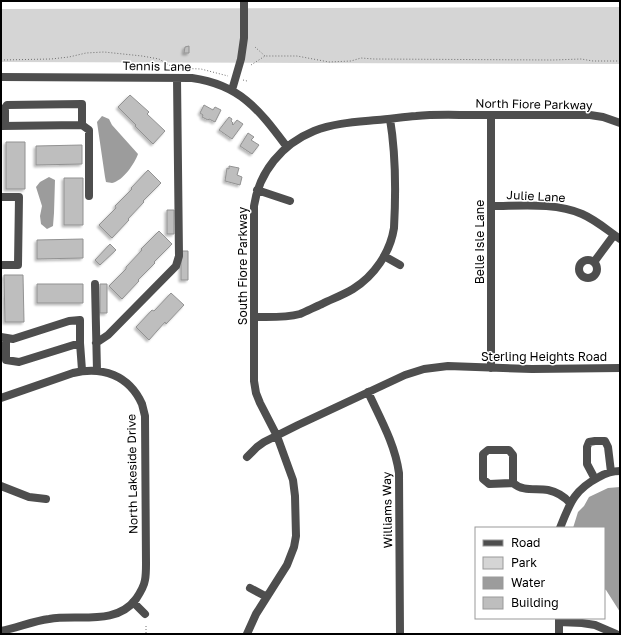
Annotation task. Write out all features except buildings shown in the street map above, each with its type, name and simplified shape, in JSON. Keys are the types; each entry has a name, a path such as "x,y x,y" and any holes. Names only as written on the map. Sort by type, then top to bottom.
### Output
{"street":[{"path":"232,90 241,59 244,38 244,1"},
{"name":"Tennis Lane","path":"1,77 200,79 232,90 246,100 254,107 287,147"},
{"path":"96,344 108,335 176,266 179,256 177,78"},
{"path":"85,128 3,126 5,108 7,105 82,104 85,128 89,196"},
{"name":"South Fiore Parkway","path":"277,436 260,403 254,382 254,206 257,190 263,176 270,164 287,147 313,131 328,126 417,116 446,115"},
{"name":"North Fiore Parkway","path":"446,115 590,115 603,117 620,123"},
{"name":"Belle Isle Lane","path":"491,115 491,368"},
{"path":"254,317 280,317 299,314 353,289 374,271 390,246 393,236 395,209 395,168 390,119"},
{"path":"257,190 290,201"},
{"path":"1,197 19,197 18,265 1,265"},
{"name":"Julie Lane","path":"491,206 556,206 571,209 596,221 617,237"},
{"path":"594,262 617,237"},
{"path":"384,256 400,265"},
{"path":"95,284 97,371"},
{"path":"80,343 19,362 6,360 3,337 13,339 80,320 82,370"},
{"name":"Sterling Heights Road","path":"246,456 264,442 415,371 448,366 532,370 620,368"},
{"name":"North Lakeside Drive","path":"1,398 82,370 104,371 114,374 136,393 142,405 145,416 145,580 141,593 133,602"},
{"name":"Williams Way","path":"368,392 390,440 398,462 400,634"},
{"path":"246,634 256,614 287,565 294,547 296,536 296,496 293,480 277,436"},
{"path":"595,479 587,464 587,447 589,442 605,442 608,447 611,472"},
{"path":"513,483 513,455 508,450 488,450 483,454 483,479 489,484 513,483 516,486 531,490 547,490 566,498 570,503"},
{"path":"560,527 570,503 586,484 611,472 620,471"},
{"path":"1,486 29,497 46,498"},
{"path":"250,588 267,597"},
{"path":"1,631 50,619 111,616 125,609 133,602 145,614"},
{"path":"559,634 559,620 595,625 616,634"}],"path":[{"path":"255,47 265,56"},
{"path":"1,60 51,59 86,53 111,53 159,58 174,68 201,69 247,81"},
{"path":"252,65 265,56 297,56 329,62 351,61 362,58 473,60 581,59 593,61 620,61"},
{"path":"146,626 146,634"}],"green space":[{"path":"620,7 620,64 1,62 1,9"}],"water":[{"path":"102,116 109,119 112,125 138,154 131,167 124,175 116,182 112,183 106,182 105,177 97,122"},
{"path":"49,177 55,180 54,213 53,226 47,229 41,224 40,216 42,206 36,187 40,182"},
{"path":"620,487 620,612 605,590 605,527 573,527 578,512 584,506 589,497 608,488"}]}
